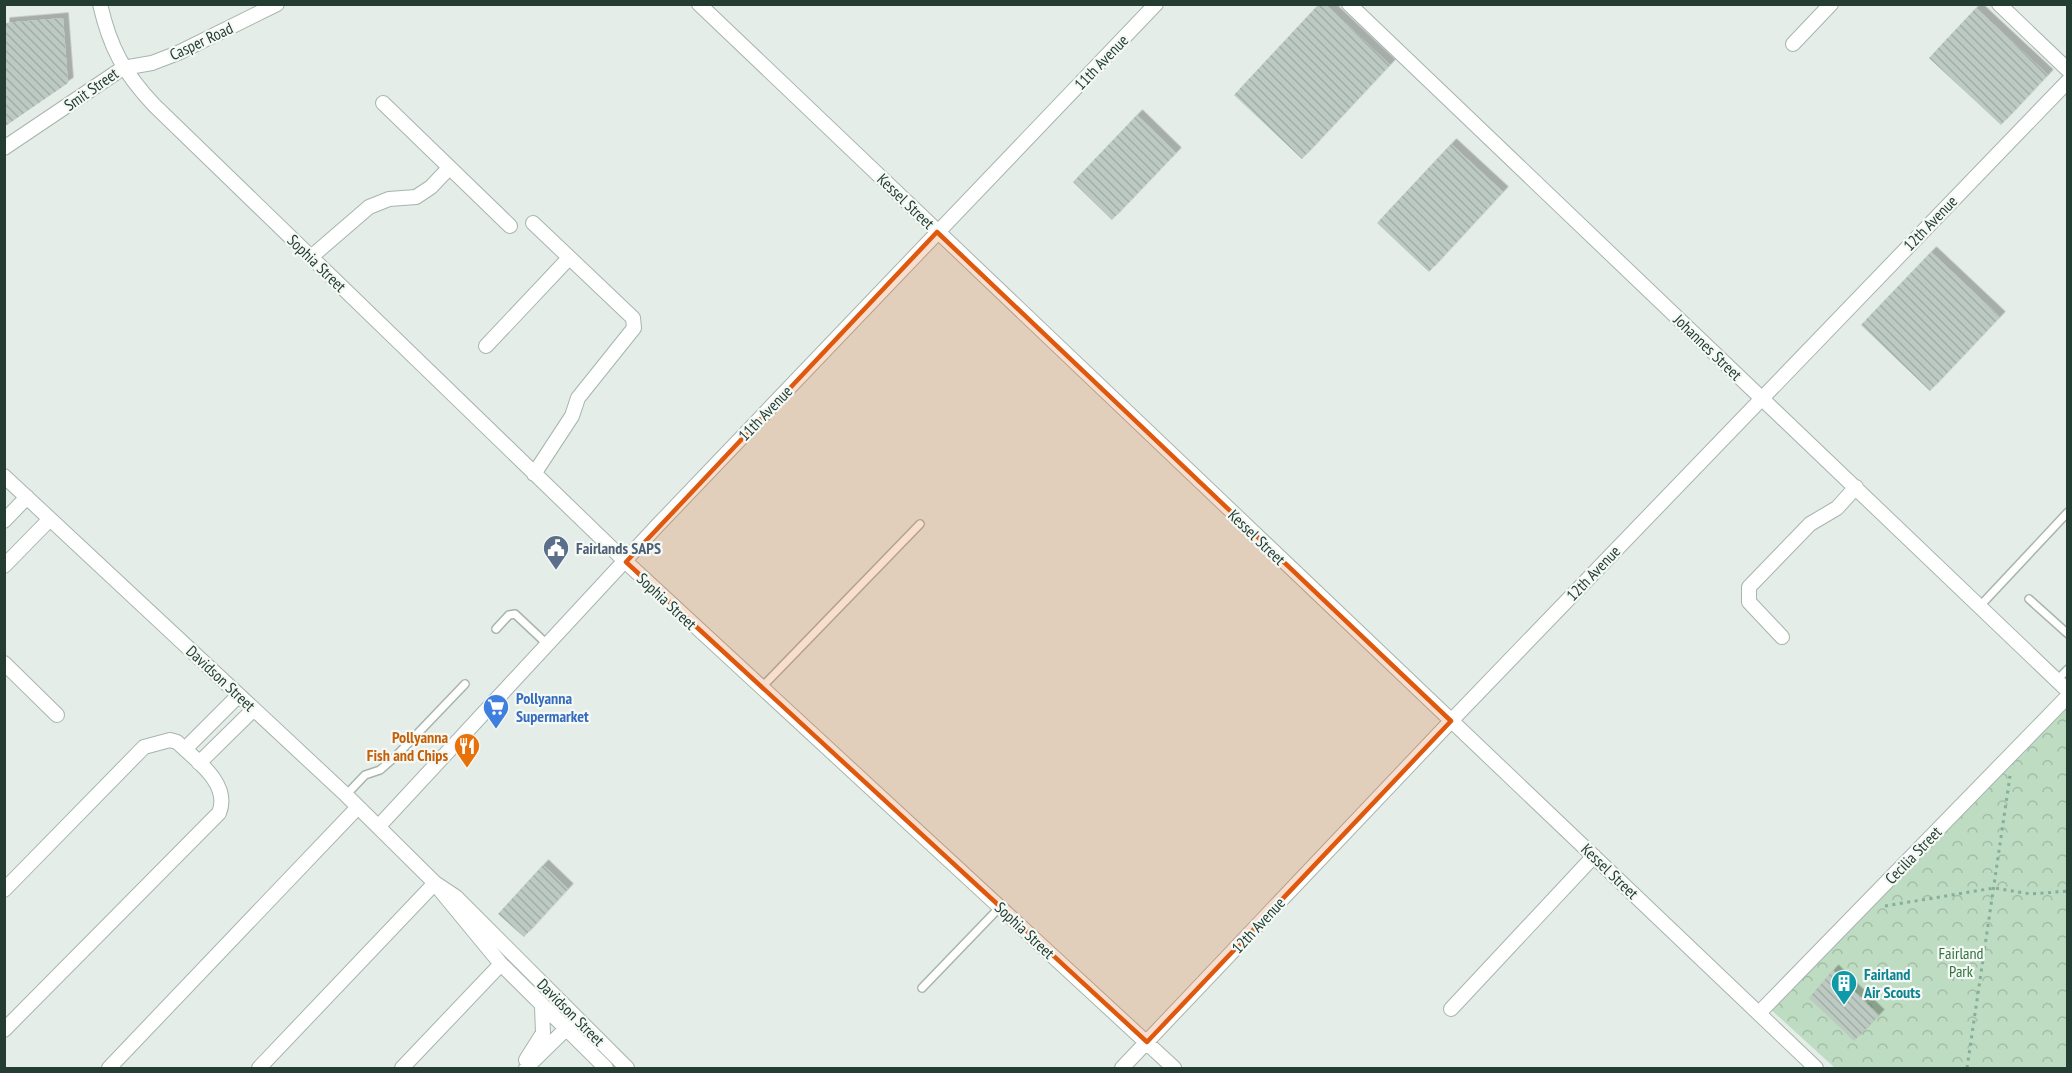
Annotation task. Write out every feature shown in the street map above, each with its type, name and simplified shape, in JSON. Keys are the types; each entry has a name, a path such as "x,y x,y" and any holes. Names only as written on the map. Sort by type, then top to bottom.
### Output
{"street":[{"name":"Smit Street","path":"4,148 123,68 110,41 100,4"},
{"name":"Casper Road","path":"123,68 152,63 178,53 277,4"},
{"name":"Kessel Street","path":"699,4 1759,1013 1809,1066"},
{"name":"11th Avenue","path":"379,826 626,562 1156,4"},
{"name":"Johannes Street","path":"1348,4 2067,691"},
{"path":"1793,44 1831,4"},
{"path":"1999,4 2067,70"},
{"name":"Sophia Street","path":"123,68 154,105 626,562 1174,1068"},
{"name":"12th Avenue","path":"1122,1068 1451,721 2067,81"},
{"path":"383,103 510,226"},
{"path":"311,257 369,207 389,199 416,197 431,187 449,168"},
{"path":"532,223 633,318 634,328 578,398 572,416 534,474"},
{"path":"486,346 569,258"},
{"name":"Davidson Street","path":"4,476 379,826 435,883 449,904 501,964 606,1068"},
{"path":"1782,637 1749,602 1749,587 1810,524 1837,508 1856,488"},
{"path":"4,521 27,497"},
{"path":"4,566 50,519"},
{"path":"4,663 57,715"},
{"path":"185,749 239,695"},
{"name":"Cecilia Street","path":"1759,1013 2067,696"},
{"path":"200,763 254,709"},
{"path":"4,890 139,750 152,743 170,740 185,749 214,778 222,796 219,813 4,1030"},
{"path":"114,1067 358,807"},
{"path":"1451,1009 1594,856"},
{"path":"259,1068 435,883"},
{"name":"Davidson Street","path":"435,883 456,897 627,1068"},
{"path":"402,1068 501,964"},
{"path":"520,1068 543,1033 542,1006"},
{"path":"526,1068 577,1018"}],"lane":[{"path":"1980,606 2067,512"},
{"path":"762,687 920,524"},
{"path":"2029,599 2067,634"},
{"path":"496,629 509,615 515,614 548,645"},
{"path":"2057,680 2067,669"},
{"path":"346,795 365,775 380,770 396,756 465,684"},
{"path":"922,988 1000,907"}],"path":[{"path":"1967,1068 2014,751"},
{"path":"1877,907 1994,888 2031,894 2067,891"}],"highlighted area":[{"path":"937,232 1451,721 1147,1042 626,562"}],"green space":[{"name":"Fairland Park","path":"2067,704 2067,1068 1835,1068 1768,1007"}],"building":[{"path":"1319,4 1325,4 1390,65 1302,159 1234,95"},
{"path":"1976,8 2048,75 2001,125 1929,58"},
{"path":"63,18 68,83 4,127 4,23"},
{"path":"1137,115 1176,153 1112,220 1073,182"},
{"path":"1451,144 1503,192 1429,272 1377,223"},
{"path":"1931,252 2000,317 1930,391 1861,325"},
{"path":"543,865 568,889 524,937 498,914"},
{"name":"Fairland Air Scouts","path":"1833,970 1879,1015 1854,1041 1809,998"}],"place":[{"name":"Fairlands SAPS","path":"556,571"},
{"name":"Pollyanna Supermarket","path":"496,730"},
{"name":"Pollyanna Fish and Chips","path":"467,769"},
{"name":"Fairland Air Scouts","path":"1844,1006"}]}
